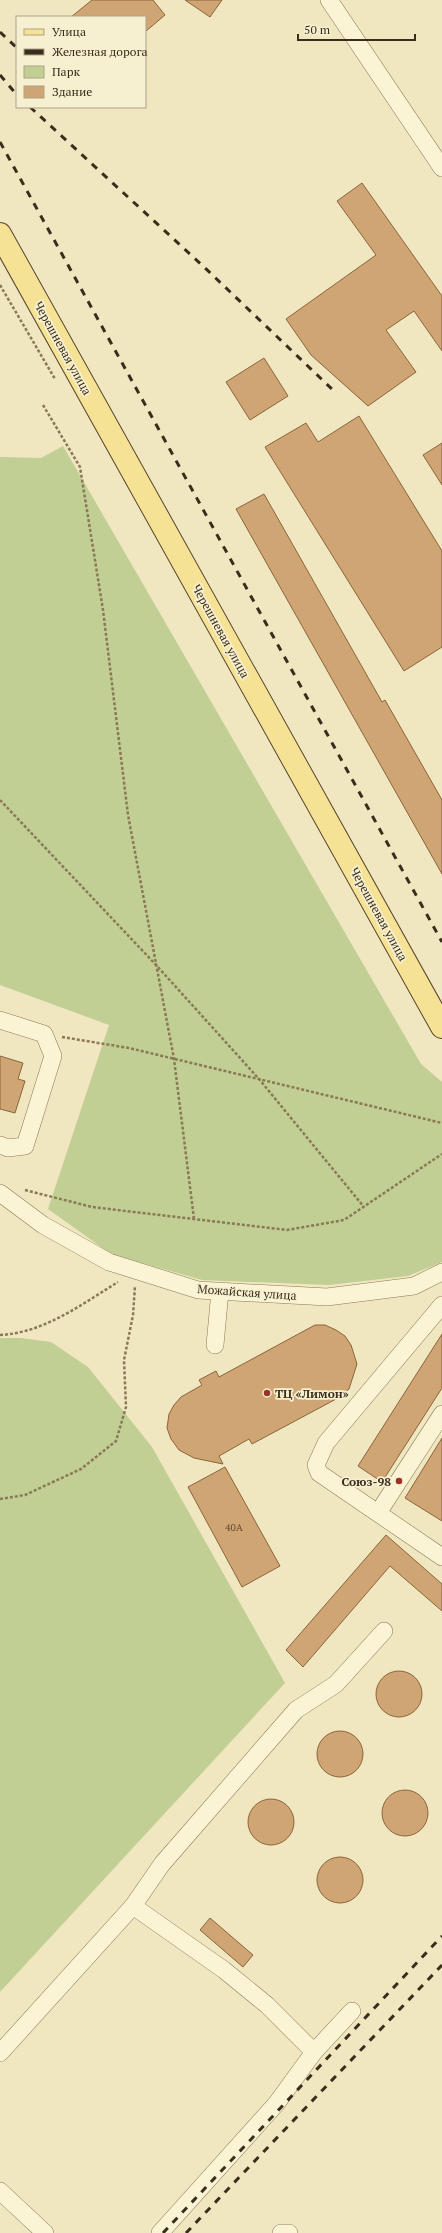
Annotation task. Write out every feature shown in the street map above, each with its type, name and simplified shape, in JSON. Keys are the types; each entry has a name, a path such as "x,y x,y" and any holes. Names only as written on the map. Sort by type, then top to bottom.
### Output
{"main road":[{"name":"Черешневая улица","path":"0,234 442,1027"}],"street":[{"path":"329,0 442,168"},
{"path":"0,1020 44,1034 53,1056 24,1146 8,1148 0,1145"},
{"name":"Можайская улица","path":"0,1193 43,1225 109,1262 198,1290 327,1297 414,1286 442,1272"},
{"path":"215,1345 220,1292"},
{"path":"442,1305 326,1443 316,1465 319,1473 442,1557"},
{"path":"378,1513 442,1414"},
{"path":"0,2053 133,1906 162,1864 296,1710 336,1684 384,1631"},
{"path":"133,1906 224,1970 267,2005 314,2052"},
{"path":"160,2233 276,2104 314,2052 352,2011"},
{"path":"0,2191 44,2233"},
{"path":"280,2233 283,2231 289,2233"}],"path":[{"path":"0,285 55,379"},
{"path":"43,405 80,467 103,610 128,815 174,1059 194,1219"},
{"path":"0,800 157,966 259,1080 364,1207"},
{"path":"44,1034 129,1048 442,1123"},
{"path":"23,1189 92,1207 287,1230 344,1220 442,1154"},
{"path":"0,1334 17,1334 59,1318 136,1270"},
{"path":"0,1499 25,1496 81,1469 116,1442 126,1408 124,1360 133,1316 136,1270"}],"green space":[{"path":"63,446 421,1064 442,1082 442,1262 408,1276 329,1285 202,1280 111,1254 48,1209 109,1025 0,985 0,457 41,458"},
{"path":"0,1338 21,1338 51,1342 88,1367 152,1447 285,1683 0,1992"}],"building":[{"path":"92,0 153,0 165,15 146,31 146,16 72,16"},
{"path":"185,0 222,0 210,17"},
{"path":"362,183 442,296 442,351 414,311 386,330 416,372 368,406 311,355 286,319 376,255 337,201"},
{"path":"264,358 288,396 250,420 226,382"},
{"path":"359,416 442,551 442,647 404,671 265,447 306,423 318,442"},
{"path":"442,443 442,485 423,455"},
{"path":"264,494 382,702 385,700 442,800 442,874 236,509"},
{"path":"0,1056 23,1063 18,1079 25,1081 15,1113 0,1109"},
{"name":"ТЦ «Лимон»","path":"315,1325 325,1325 336,1330 345,1336 351,1345 357,1364 349,1389 338,1398 252,1444 249,1439 219,1456 223,1464 194,1458 179,1450 171,1439 167,1428 169,1414 181,1397 202,1385 199,1380 216,1371 219,1377"},
{"path":"442,1334 442,1388 382,1482 358,1466"},
{"path":"442,1438 442,1521 405,1498"},
{"path":"225,1467 280,1566 242,1587 188,1487"},
{"path":"386,1535 442,1584 442,1611 390,1566 303,1667 286,1650"},
{"path":"399,1671 412,1675 418,1681 422,1694 418,1707 412,1713 399,1717 386,1713 380,1707 376,1694 380,1681 386,1675"},
{"path":"336,1731 344,1731 353,1735 359,1741 363,1754 359,1767 353,1773 344,1777 336,1777 327,1773 321,1767 317,1758 317,1750 321,1741 327,1735"},
{"path":"401,1790 409,1790 418,1794 424,1800 428,1813 424,1826 418,1832 409,1836 401,1836 392,1832 386,1826 382,1817 382,1809 386,1800 392,1794"},
{"path":"267,1799 275,1799 284,1803 290,1809 294,1822 290,1835 284,1841 275,1845 267,1845 258,1841 252,1835 248,1826 248,1818 252,1809 258,1803"},
{"path":"336,1857 344,1857 353,1861 359,1867 363,1880 359,1893 353,1899 344,1903 336,1903 327,1899 321,1893 317,1884 317,1876 321,1867 327,1861"},
{"path":"210,1918 253,1955 243,1967 200,1930"}],"railway":[{"path":"0,32 16,47"},
{"path":"0,75 16,94"},
{"path":"31,108 203,266 335,392"},
{"path":"0,142 442,942"},
{"path":"163,2233 442,1936"},
{"path":"186,2233 442,1965"}],"place":[{"name":"ТЦ «Лимон»","path":"267,1393"},
{"name":"Союз-98","path":"399,1481"}]}
